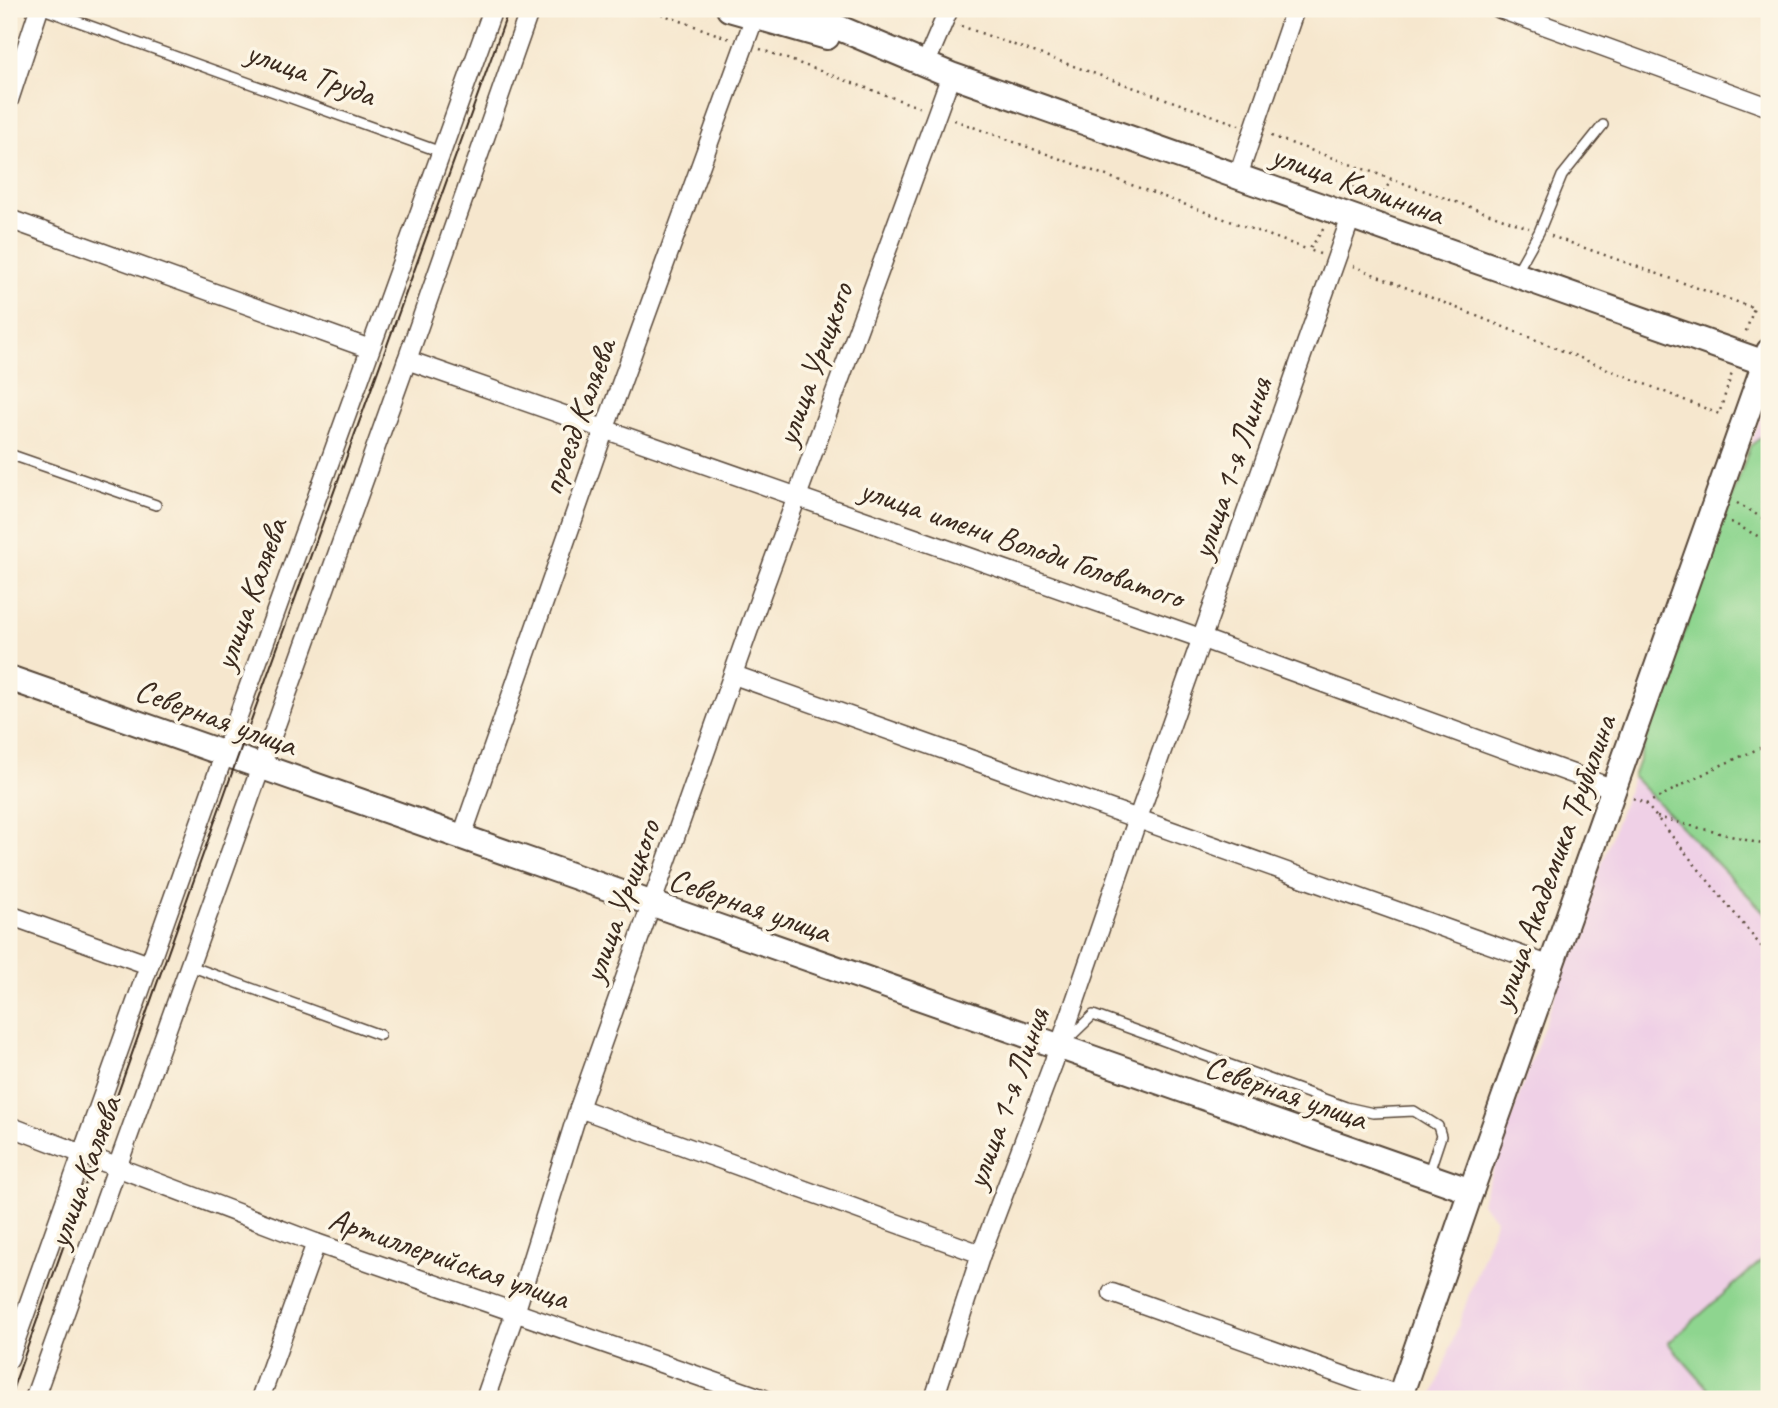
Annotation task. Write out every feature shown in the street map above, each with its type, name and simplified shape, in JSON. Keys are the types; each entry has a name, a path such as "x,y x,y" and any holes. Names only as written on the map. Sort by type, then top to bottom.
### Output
{"main road":[{"name":"улица Калинина","path":"729,9 925,65"},
{"name":"улица Калинина","path":"794,9 951,75 1516,275 1768,360"},
{"name":"улица Академика Трубилина","path":"1400,1398 1471,1191 1768,360"},
{"name":"Северная улица","path":"9,678 651,906 1471,1191"}],"street":[{"name":"улица Труда","path":"9,100 41,9"},
{"name":"улица Каляева","path":"9,1359 493,9"},
{"name":"улица Каляева","path":"34,1399 407,360 530,9"},
{"path":"1238,176 1295,9"},
{"path":"1500,9 1769,107"},
{"path":"925,65 947,15"},
{"name":"проезд Каляева","path":"461,839 605,428 754,16"},
{"name":"улица Урицкого","path":"485,1399 579,1108 797,495 951,75"},
{"name":"улица 1-я Линия","path":"934,1399 981,1254 1059,1048 1351,217"},
{"path":"9,219 370,349"},
{"name":"улица имени Володи Головатого","path":"407,360 1203,639 1614,789"},
{"path":"734,675 1551,966"},
{"path":"9,915 149,965"},
{"path":"579,1108 981,1254"},
{"path":"9,1126 82,1153"},
{"name":"Артиллерийская улица","path":"82,1153 316,1243 764,1399"},
{"path":"260,1399 316,1243"},
{"name":"улица Академика Трубилина","path":"1111,1293 1400,1398"}],"lane":[{"name":"улица Труда","path":"41,9 441,152"},
{"path":"1516,275 1539,232 1562,176 1603,125"},
{"path":"9,454 156,505"},
{"path":"190,966 380,1035"},
{"path":"1059,1048 1093,1015 1346,1107 1373,1113 1414,1111 1438,1126 1441,1136 1427,1176"}],"path":[{"path":"648,9 1309,250"},
{"path":"912,9 947,15 1363,170"},
{"path":"1732,499 1769,522"},
{"path":"1725,519 1769,541"},
{"path":"1646,804 1714,768 1769,744"},
{"path":"1614,789 1646,804 1769,956"},
{"path":"1657,817 1769,846"}],"shaded area":[{"path":"1769,393 1769,1399 1432,1399 1496,1219 1481,1203"}],"green space":[{"path":"1769,431 1769,917 1633,777 1750,446"},
{"path":"1769,1254 1769,1399 1717,1399 1668,1343"}],"tram line":[{"path":"9,1399 509,9"}]}
